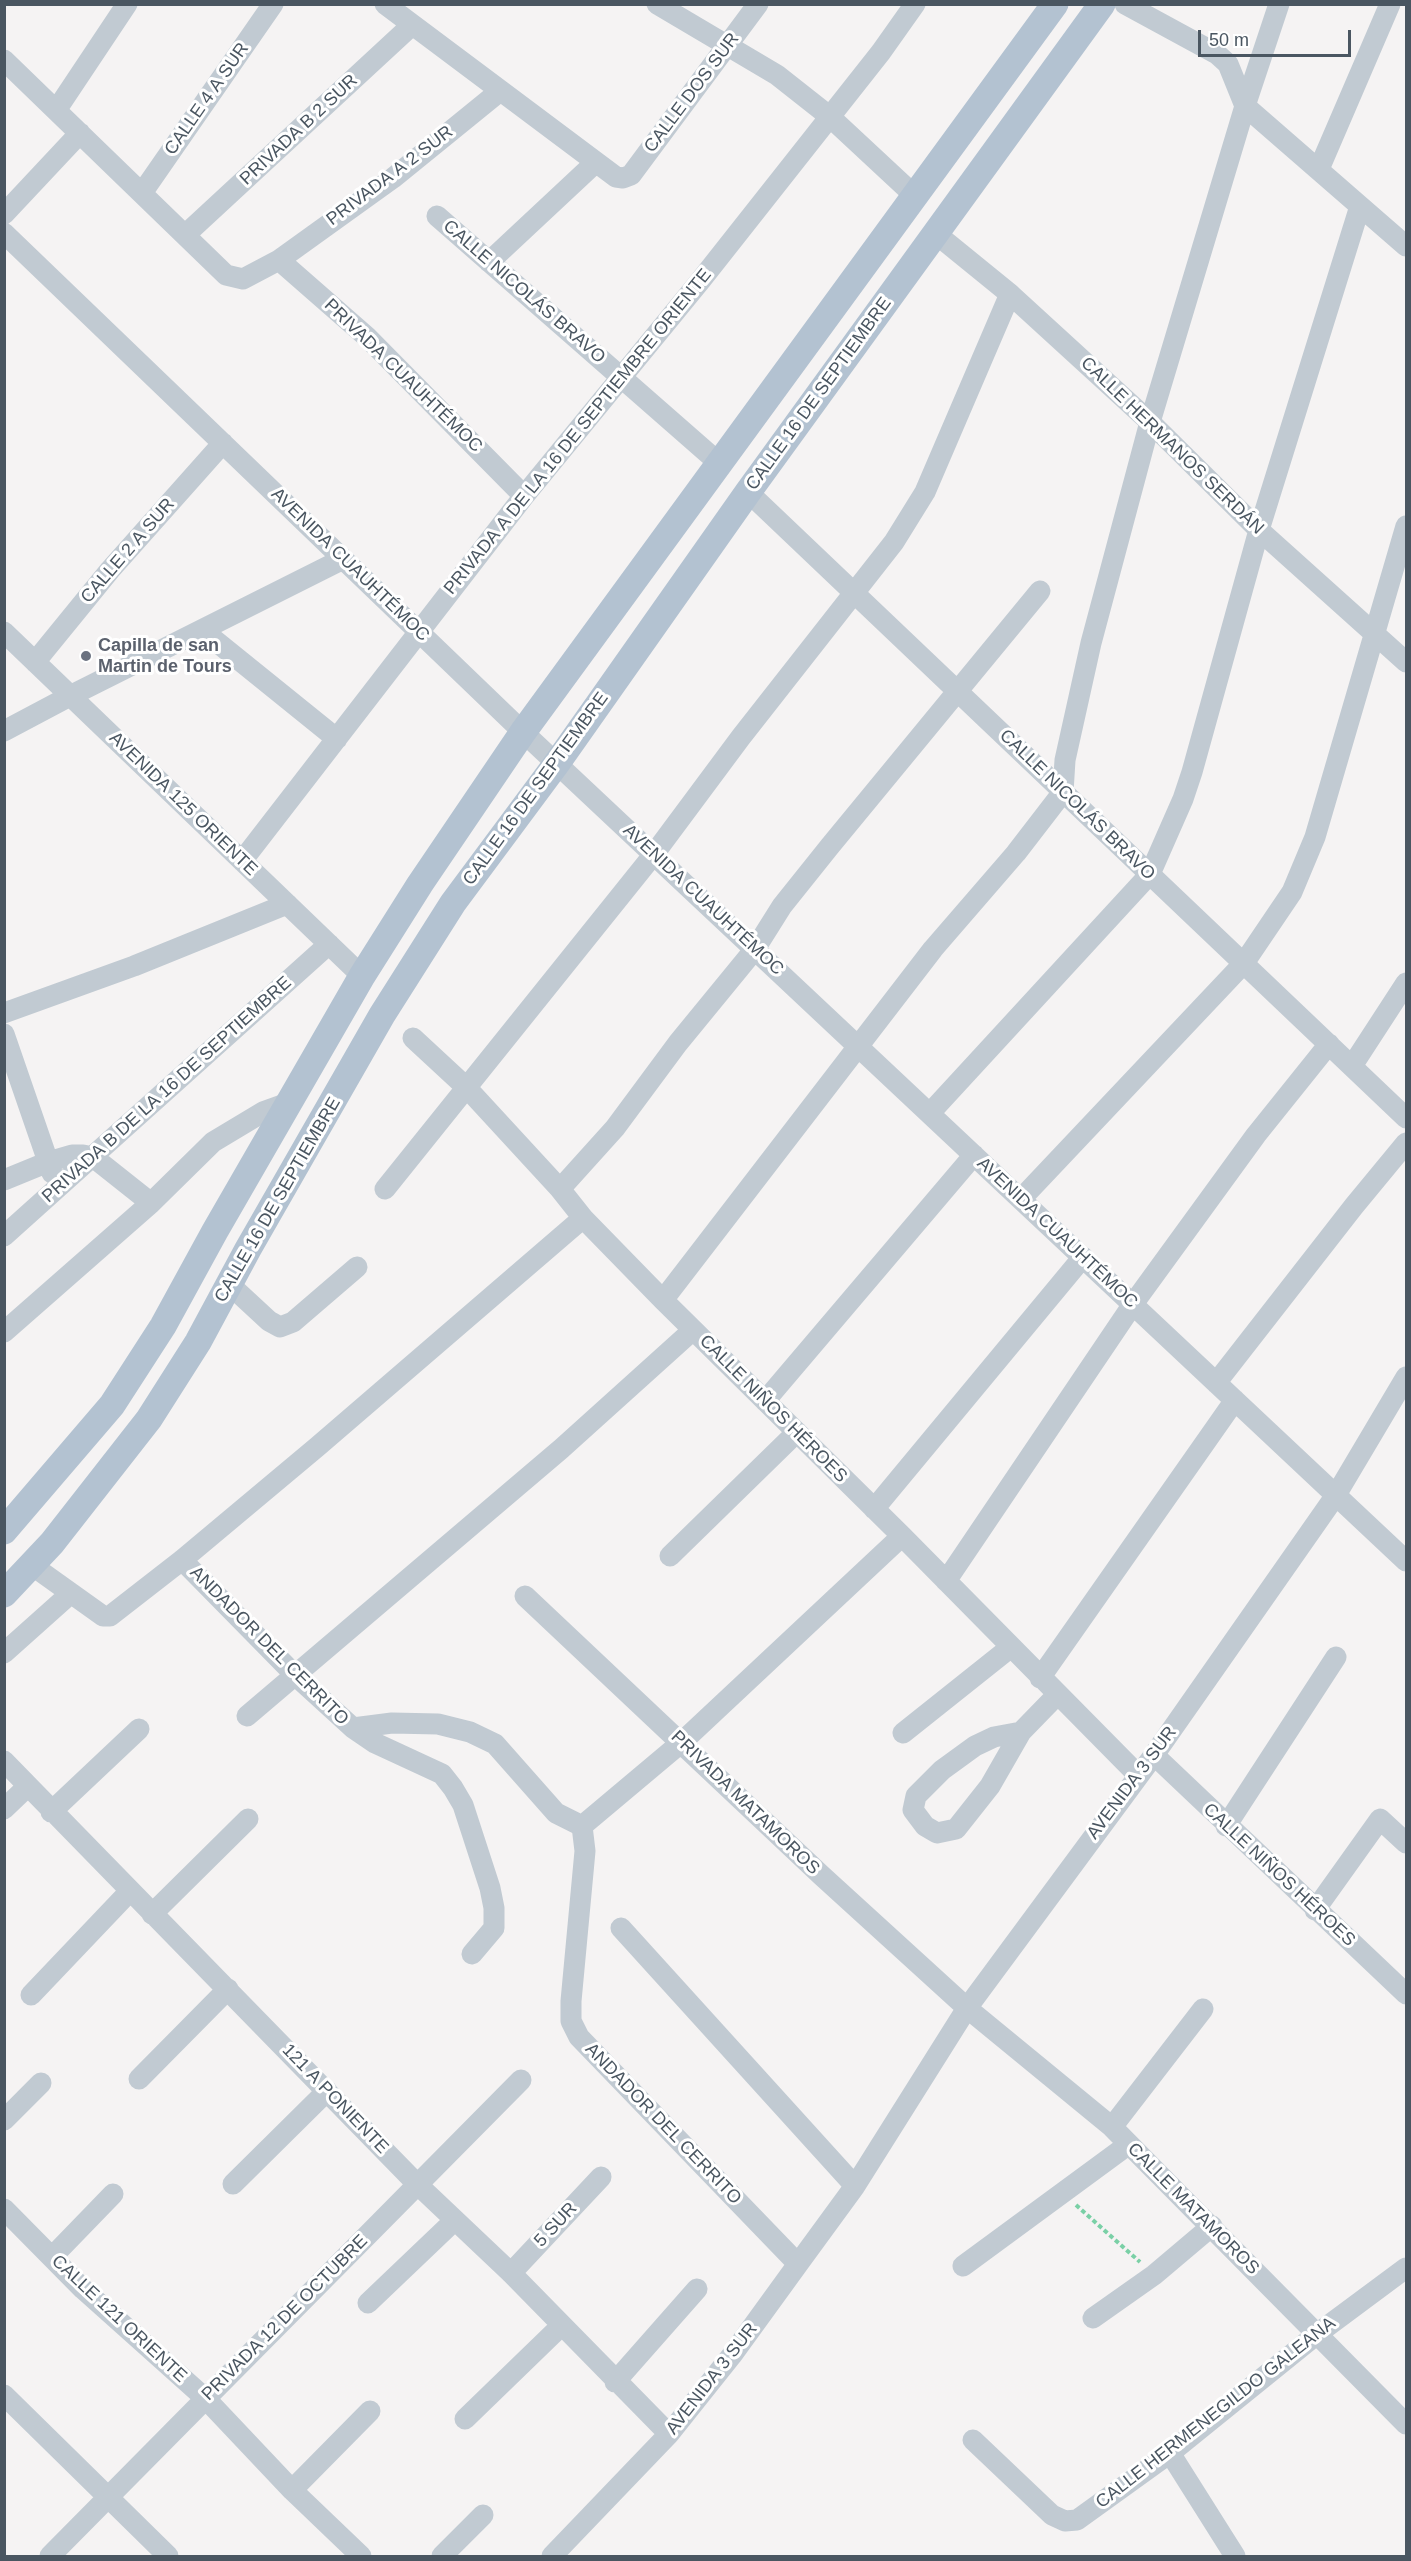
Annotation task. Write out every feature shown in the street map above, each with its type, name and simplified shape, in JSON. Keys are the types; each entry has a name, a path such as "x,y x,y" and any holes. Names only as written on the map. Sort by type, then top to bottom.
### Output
{"main road":[{"path":"8,1521 112,1405 163,1326 362,976 427,874 523,732 1055,4"},
{"name":"CALLE 16 DE SEPTIEMBRE","path":"4,1594 33,1566 149,1419 198,1342 382,1015 453,903 557,763 748,492 1102,4"}],"street":[{"path":"57,109 128,4"},
{"name":"CALLE 4 A SUR","path":"141,193 273,4"},
{"path":"385,4 596,162 489,262"},
{"path":"657,4 777,75 829,116 915,196"},
{"name":"CALLE DOS SUR","path":"596,162 616,177 623,178 630,175 758,4"},
{"name":"PRIVADA A DE LA 16 DE SEPTIEMBRE ORIENTE","path":"242,861 524,496 708,271 881,52 915,4"},
{"path":"1125,4 1217,54 1228,64 1245,106 1407,246"},
{"path":"663,1300 860,1048 933,950 1016,853 1063,792 1065,760 1091,643 1150,422 1245,106 1279,4"},
{"path":"1319,169 1390,4"},
{"name":"PRIVADA B 2 SUR","path":"185,235 412,25"},
{"path":"4,60 226,275 243,279 279,260"},
{"name":"PRIVADA A 2 SUR","path":"279,260 393,178 500,91"},
{"path":"4,214 80,133"},
{"path":"930,1113 1150,874 1183,800 1192,772 1259,530 1360,207"},
{"name":"CALLE NICOLÁS BRAVO","path":"437,216 719,463"},
{"name":"AVENIDA CUAUHTÉMOC","path":"4,233 523,732 1407,1561"},
{"name":"CALLE HERMANOS SERDÁN","path":"935,233 1010,294 1150,422 1259,530 1407,662"},
{"name":"PRIVADA CUAUHTÉMOC","path":"279,260 367,337 524,496"},
{"path":"385,1189 654,854 741,737 894,542 925,492 1010,294"},
{"name":"CALLE 2 A SUR","path":"35,662 110,570 223,443"},
{"name":"CALLE NICOLÁS BRAVO","path":"748,492 1407,1118"},
{"path":"1021,1199 1244,963 1292,892 1305,864 1407,526"},
{"path":"4,731 343,559"},
{"path":"560,1189 615,1128 678,1043 755,949 782,906 823,854 1040,591"},
{"path":"202,630 337,739"},
{"name":"AVENIDA 125 ORIENTE","path":"4,632 362,976"},
{"path":"4,1013 134,966 287,904"},
{"name":"PRIVADA B DE LA 16 DE SEPTIEMBRE","path":"4,1236 329,944"},
{"path":"1352,1066 1407,983"},
{"path":"4,1035 57,1189"},
{"name":"CALLE NIÑOS HÉROES","path":"413,1038 467,1088 560,1189 583,1218 663,1300 902,1536 1138,1775"},
{"path":"946,1581 1133,1304 1256,1135 1329,1044"},
{"path":"4,1332 151,1203 213,1143 263,1112 288,1103"},
{"path":"1216,1383 1354,1206 1407,1143"},
{"path":"4,1180 72,1155 93,1157 151,1203"},
{"path":"765,1401 974,1155"},
{"path":"33,1566 103,1616 110,1616 182,1560 491,1299 583,1218"},
{"path":"874,1509 1083,1257"},
{"path":"229,1284 269,1322 280,1327 293,1322 357,1267"},
{"path":"246,1716 296,1676 561,1449 693,1330"},
{"name":"AVENIDA 3 SUR","path":"552,2556 669,2434 732,2355 855,2186 967,2008 1154,1755 1400,1402 1407,1377"},
{"path":"1040,1678 1235,1400"},
{"path":"670,1556 797,1432"},
{"path":"582,1826 682,1742 902,1536"},
{"name":"ANDADOR DEL CERRITO","path":"182,1560 296,1676 353,1728 392,1723 438,1724 471,1732 495,1744 556,1813 582,1826 585,1851 571,2001 571,2020 579,2037 798,2264"},
{"path":"4,1653 70,1594"},
{"name":"PRIVADA MATAMOROS","path":"525,1596 682,1742 820,1875 967,2008"},
{"path":"903,1733 1011,1647"},
{"path":"1226,1826 1336,1657"},
{"path":"1021,1732 994,1737 975,1746 942,1770 913,1802 913,1810 925,1826 937,1833 956,1829 990,1786 1021,1732 1057,1695"},
{"path":"353,1728 375,1743 442,1774 463,1804 490,1888 494,1908 494,1928 472,1954"},
{"path":"51,1812 139,1729"},
{"name":"CALLE NIÑOS HÉROES","path":"1154,1755 1226,1826 1407,1994"},
{"name":"121 A PONIENTE","path":"4,1761 51,1812 228,1989 417,2184 511,2273 615,2382 669,2434"},
{"path":"4,1809 27,1787"},
{"path":"152,1914 248,1819"},
{"path":"1315,1910 1380,1819 1407,1843"},
{"path":"31,1995 130,1891"},
{"path":"621,1928 855,2186"},
{"path":"138,2079 228,1989"},
{"name":"CALLE MATAMOROS","path":"967,2008 1112,2127 1407,2424"},
{"path":"1112,2127 1203,2009"},
{"name":"PRIVADA 12 DE OCTUBRE","path":"50,2556 521,2080"},
{"path":"4,2120 41,2084"},
{"path":"233,2184 327,2091"},
{"path":"963,2266 1129,2144"},
{"name":"5 SUR","path":"511,2273 601,2177"},
{"path":"52,2257 113,2194"},
{"name":"CALLE 121 ORIENTE","path":"4,2209 83,2289 206,2399 292,2490 360,2556"},
{"path":"368,2303 455,2220"},
{"path":"1093,2318 1154,2275 1212,2226"},
{"name":"CALLE HERMENEGILDO GALEANA","path":"974,2440 1052,2515 1065,2521 1077,2520 1170,2453 1317,2334 1407,2268"},
{"path":"615,2382 696,2289"},
{"path":"465,2419 562,2325"},
{"path":"4,2395 168,2556"},
{"path":"292,2490 370,2410"},
{"path":"1170,2453 1235,2556"},
{"path":"442,2556 483,2515"}],"path":[{"path":"1063,2193 1154,2275"}],"place":[{"name":"Capilla de san Martin de Tours","path":"86,656"}]}
